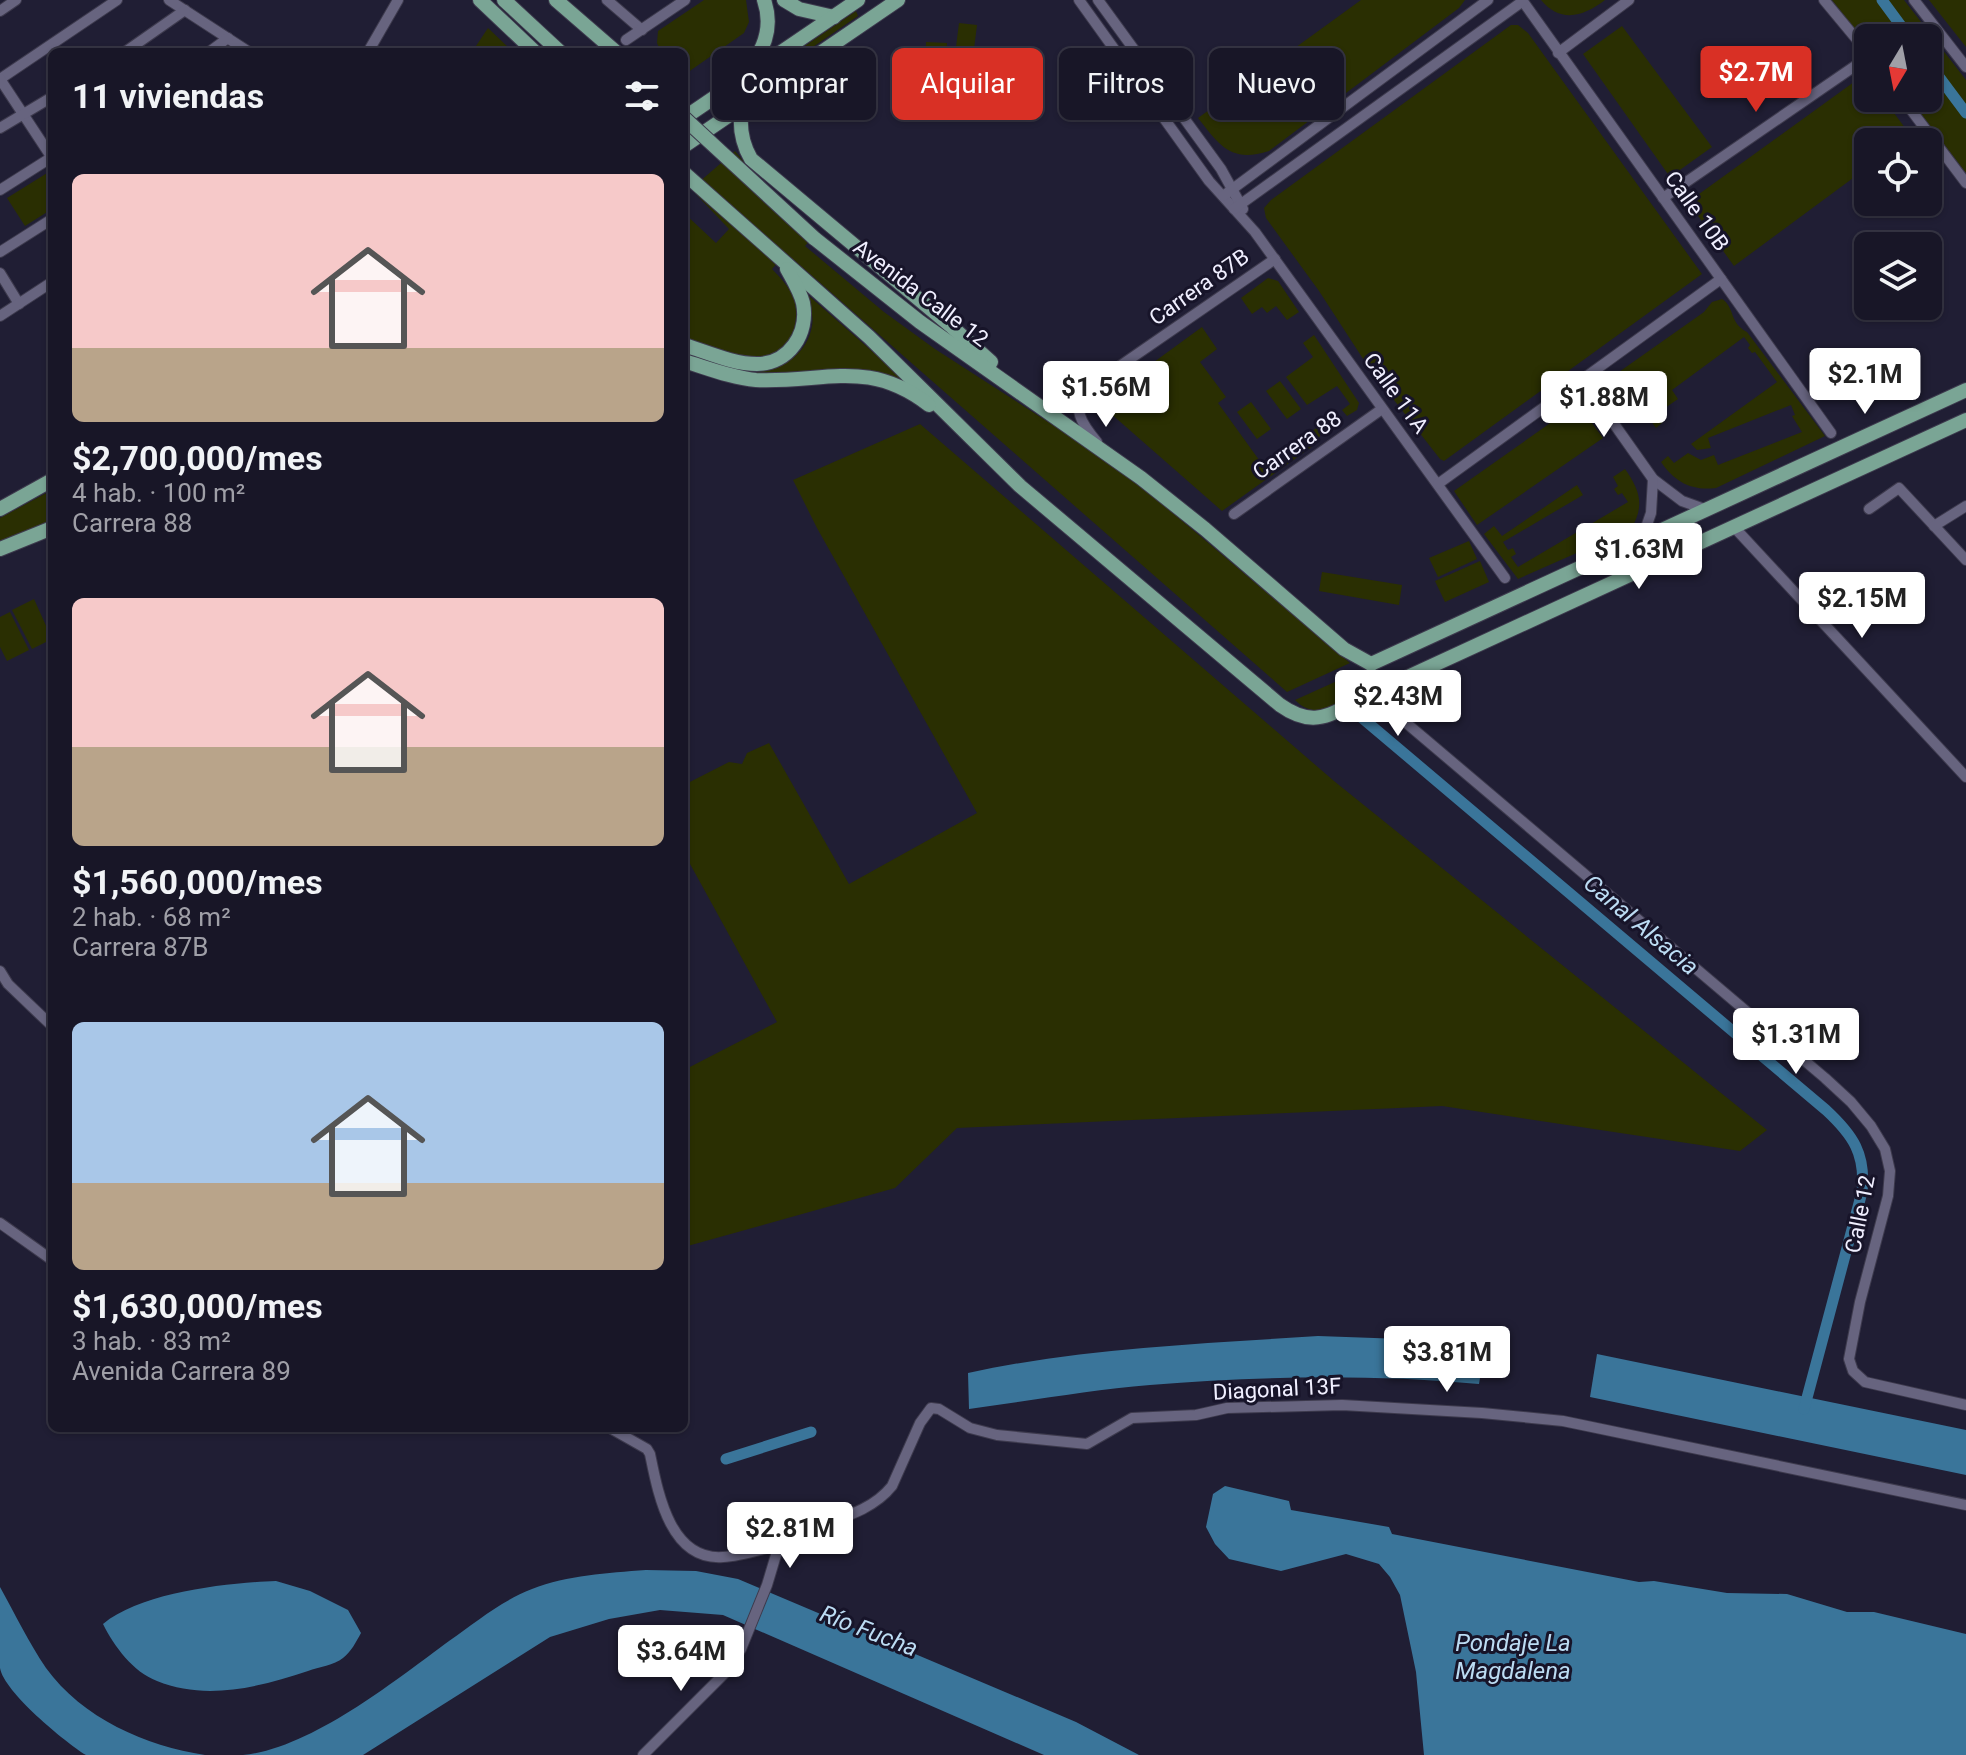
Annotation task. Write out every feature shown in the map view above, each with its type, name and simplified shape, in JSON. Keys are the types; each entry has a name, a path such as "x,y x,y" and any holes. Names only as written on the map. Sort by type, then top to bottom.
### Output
{"main road":[{"path":"480,0 531,48"},
{"path":"504,0 556,48"},
{"path":"556,0 611,48"},
{"path":"568,0 590,29"},
{"path":"761,48 766,38 768,13 764,0"},
{"path":"784,0 799,9 834,17"},
{"path":"787,48 858,0"},
{"path":"827,48 898,0"},
{"path":"688,115 712,99"},
{"path":"688,143 721,120"},
{"path":"741,120 746,150 751,159 952,327 1032,401"},
{"name":"Avenida Calle 12","path":"688,122 814,238 900,307 1103,450 1205,529 1344,649 1371,664"},
{"path":"688,177 869,337 1020,486 1260,688 1290,712 1306,718 1329,716 1966,420"},
{"path":"688,346 754,364 782,358 793,349 804,317 798,288 784,261"},
{"path":"688,362 746,379 880,378 908,390 972,439"},
{"path":"1372,694 1371,664 1966,390"},
{"path":"0,509 48,482"},
{"path":"0,549 48,530"}],"street":[{"path":"0,11 16,0"},
{"path":"48,151 0,79 117,0"},
{"path":"169,0 243,48"},
{"path":"370,48 398,0"},
{"path":"607,0 642,30"},
{"path":"626,40 685,0"},
{"name":"Calle 11A","path":"1079,0 1209,181 1227,192"},
{"name":"Calle 11A","path":"1098,0 1221,169 1227,192 1255,232 1505,578"},
{"path":"1227,192 1488,0"},
{"path":"1558,53 1629,0"},
{"path":"1824,0 1854,38"},
{"path":"1914,0 1966,67"},
{"path":"1237,206 1520,1"},
{"name":"Calle 10B","path":"1520,1 1831,433"},
{"path":"131,48 185,10"},
{"path":"214,48 228,38"},
{"path":"1663,198 1854,65"},
{"path":"0,128 48,99"},
{"path":"1913,112 1966,183"},
{"path":"0,190 48,160"},
{"path":"0,252 48,222"},
{"name":"Carrera 87B","path":"1103,450 1084,426 1078,412 1079,400 1088,388 1275,259"},
{"path":"0,273 19,304"},
{"path":"1438,484 1721,279"},
{"path":"0,316 48,285"},
{"path":"1583,380 1653,479 1682,501 1707,510"},
{"name":"Carrera 88","path":"1234,514 1382,409"},
{"path":"1641,541 1650,520 1653,479"},
{"path":"1869,509 1899,488 1966,560"},
{"path":"1934,526 1966,506"},
{"path":"1734,527 1966,777"},
{"name":"Calle 12","path":"1372,694 1825,1078 1861,1114 1885,1149 1890,1171 1888,1196 1849,1359 1853,1371 1865,1382 1966,1405"},
{"path":"0,971 8,984 48,1022"},
{"path":"0,1223 48,1257"},
{"name":"Diagonal 13F","path":"779,1545 820,1523 854,1514 886,1494 920,1423 931,1408 939,1409 970,1428 997,1435 1087,1444 1132,1418 1196,1415 1227,1408 1342,1405 1496,1414 1563,1421 1966,1505"},
{"path":"617,1432 647,1449 650,1454 657,1492 683,1544 698,1554 721,1557 779,1545 767,1585 741,1649 726,1672 643,1755"}],"green space":[{"path":"704,0 746,0 749,22 744,33 723,48 712,48 712,55 688,72 688,48 659,48 658,31"},
{"path":"1361,0 1465,0 1459,8 1344,95 1344,48 1295,48"},
{"path":"1541,0 1605,0 1581,13 1565,15 1549,8"},
{"path":"1832,0 1904,0 1923,24 1854,24 1854,28"},
{"path":"1929,0 1966,0 1966,47"},
{"path":"856,11 858,16 811,48 802,48"},
{"path":"959,23 977,25 974,48 956,48"},
{"path":"1511,25 1518,25 1528,33 1702,274 1444,461 1369,368 1266,218 1264,208"},
{"path":"1622,26 1712,147 1670,177 1583,54"},
{"path":"488,28 509,48 475,48"},
{"path":"926,42 947,43 947,48 926,48"},
{"path":"1942,49 1966,80 1966,173 1942,141 1942,128 1932,128 1920,112 1942,112"},
{"path":"1854,82 1854,112 1893,112 1905,128 1854,128 1854,177 1734,266 1688,202"},
{"path":"1209,110 1209,120 1310,120 1269,151 1245,155 1220,144 1198,118"},
{"path":"735,151 752,172 818,231 805,246 884,312 935,349 1121,469 1350,663 1287,692 786,253 772,269 790,291 796,307 793,333 784,347 759,358 726,353 688,341 688,217 716,243 729,229 691,189"},
{"path":"48,172 48,212 25,226 7,198"},
{"path":"1268,278 1278,281 1299,312 1287,320 1276,306 1267,313 1262,307 1252,314 1241,298"},
{"path":"808,295 915,389 893,378 745,374 688,356 688,353 745,371 778,367 804,347 812,319"},
{"path":"1722,299 1729,306 1737,324 1747,332 1825,436 1716,488 1699,488 1678,480 1661,462 1668,456 1674,463 1688,453 1701,460 1714,455 1718,465 1802,432 1792,416 1795,415 1791,405 1708,438 1711,448 1697,450 1691,444 1777,382 1755,352 1748,348 1750,345 1744,337 1672,390 1678,399 1665,408 1663,422 1656,428 1642,409 1628,419 1610,395 1607,384 1609,379 1704,312 1712,302"},
{"path":"1202,327 1217,349 1200,362 1226,397 1218,403 1262,464 1333,417 1337,423 1323,428 1317,443 1222,511 1101,405 1106,397"},
{"path":"1314,335 1359,403 1357,410 1347,416 1342,410 1350,404 1337,386 1307,405 1286,377 1313,357 1303,343"},
{"path":"1280,381 1301,409 1287,419 1266,391"},
{"path":"1251,402 1271,429 1257,439 1237,412"},
{"path":"1573,407 1583,411 1603,438 1477,525 1454,491"},
{"path":"920,424 1334,781 1767,1130 1740,1151 1442,1106 957,1128 895,1188 688,1246 688,1068 777,1022 688,860 688,783 729,762 742,764 747,753 769,743 849,884 977,813 793,480"},
{"path":"1625,469 1639,498 1638,513 1631,529 1518,579 1484,534 1494,526 1502,536 1577,485 1583,495 1503,542 1508,550 1513,548 1516,554 1511,557 1518,567 1628,502 1622,493 1618,495 1614,489 1618,486 1613,477"},
{"path":"48,492 48,523 0,542 0,518"},
{"path":"1469,541 1477,559 1438,577 1429,558"},
{"path":"1480,561 1489,582 1445,602 1435,581"},
{"path":"1322,572 1402,585 1399,605 1319,591"},
{"path":"34,599 48,630 48,641 32,649 12,610"},
{"path":"10,612 29,650 7,661 0,647 0,617"},
{"path":"1357,672 1362,679 1359,691 1334,705 1311,710 1295,700"}],"water":[{"path":"1318,1336 1486,1342 1479,1384 1314,1377 1191,1382 1127,1387 969,1409 968,1373 1098,1352"},
{"path":"1597,1354 1966,1430 1966,1475 1590,1397"},
{"name":"Pondaje La Magdalena","path":"1225,1486 1289,1501 1291,1510 1389,1527 1392,1534 1639,1582 1654,1581 1727,1593 1787,1594 1847,1612 1874,1612 1966,1634 1966,1755 1424,1755 1416,1672 1400,1595 1390,1577 1379,1564 1346,1554 1281,1571 1229,1559 1215,1544 1206,1527 1213,1494"},
{"path":"646,1570 696,1571 738,1579 1076,1722 1139,1755 1044,1755 723,1615 660,1610 609,1619 550,1637 363,1755 243,1755 269,1750 324,1727 378,1693 489,1612 521,1594 574,1578"},
{"path":"276,1581 310,1591 348,1610 361,1633 346,1656 331,1664 252,1686 233,1690 195,1690 148,1677 132,1665 103,1624 140,1604 186,1591"},
{"path":"0,1587 46,1668 78,1701 138,1737 205,1755 86,1755 64,1739 23,1703 4,1678 0,1668"}],"waterway":[{"path":"1882,0 1900,24"},
{"path":"1942,81 1966,113"},
{"name":"Canal Alsacia","path":"1361,717 1826,1110 1856,1146 1862,1167 1862,1192 1804,1409"},
{"path":"726,1459 811,1432"}],"water label":[{"name":"Río Fucha","path":"869,1631"}]}
